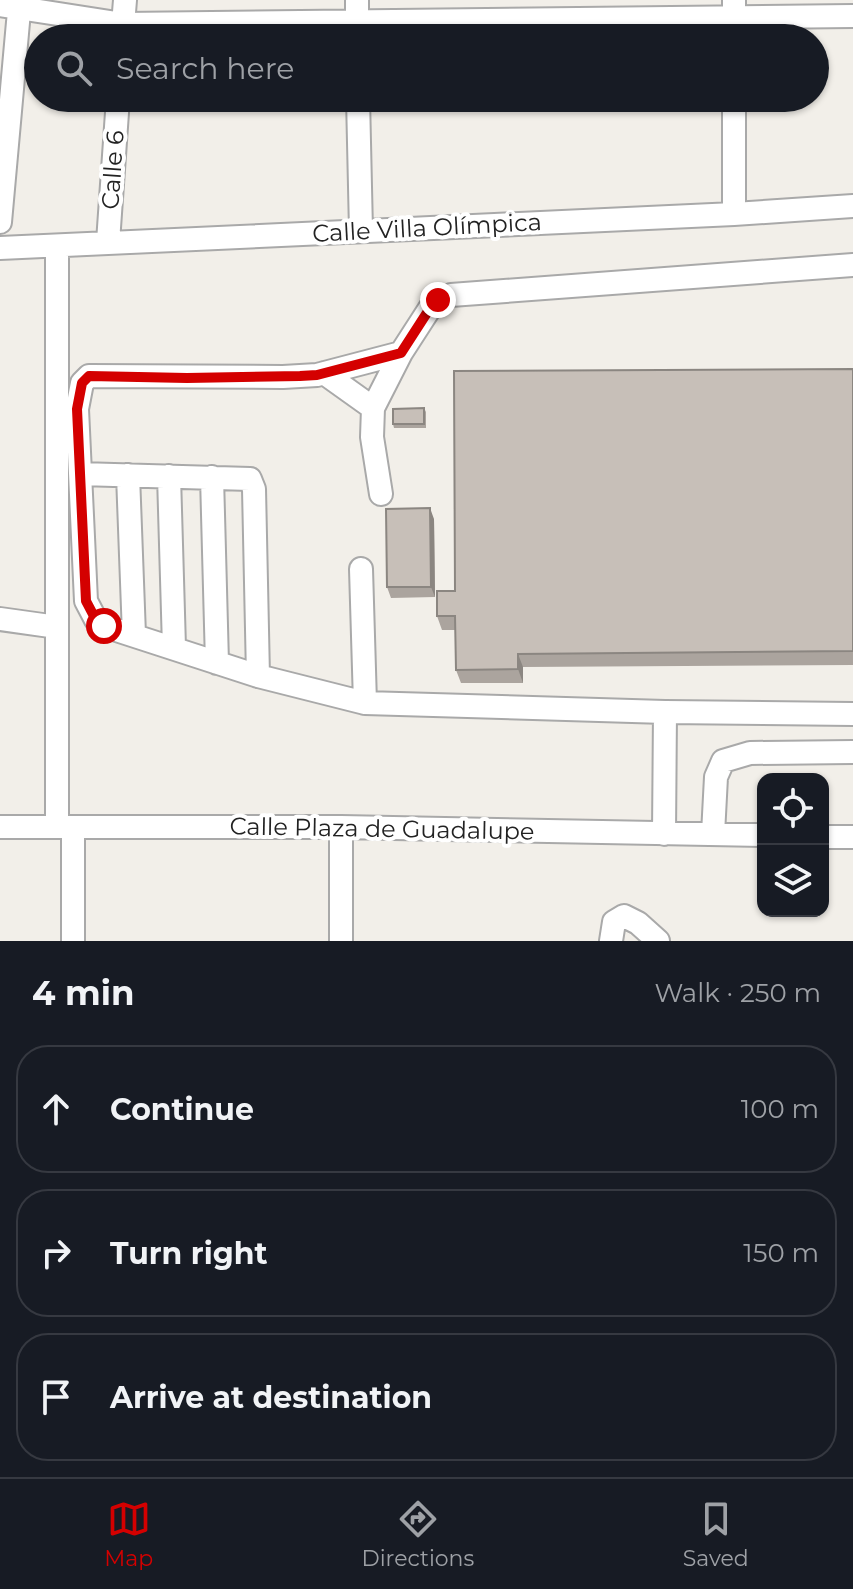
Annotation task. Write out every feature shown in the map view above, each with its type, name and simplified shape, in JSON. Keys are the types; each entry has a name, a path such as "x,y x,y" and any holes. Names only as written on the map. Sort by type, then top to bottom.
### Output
{"street":[{"path":"123,24 125,0"},
{"path":"0,222 13,4 94,24"},
{"path":"272,24 357,20 853,16"},
{"name":"Calle 6","path":"108,242 117,112"},
{"path":"358,112 361,231"},
{"path":"734,112 734,214"},
{"name":"Calle Villa Olímpica","path":"0,248 853,206"},
{"path":"57,246 57,627 73,941"},
{"path":"381,494 372,437 373,408 401,353 432,305 451,295 853,265"},
{"path":"401,353 324,373 256,378 89,376 82,383 77,409 86,601 96,620 104,626 258,676 365,703 853,714"},
{"path":"324,373 373,408"},
{"path":"80,474 250,479 254,489 258,676"},
{"path":"128,475 134,635"},
{"path":"169,476 174,647"},
{"path":"212,477 217,663"},
{"path":"361,569 365,703"},
{"path":"0,619 57,627"},
{"path":"664,834 665,712"},
{"path":"713,834 716,777 723,761 750,753 853,752"},
{"name":"Calle Plaza de Guadalupe","path":"0,827 341,827 757,835"},
{"path":"341,827 341,941"},
{"path":"829,837 853,837"},
{"path":"611,941 612,925 624,916 638,923 658,941"}],"building":[{"path":"853,369 853,651 518,654 518,669 456,670 455,616 437,616 437,591 455,591 454,371"},
{"path":"424,408 424,424 393,424 393,409"},
{"path":"430,508 431,587 387,587 386,509"}],"route":[{"path":"104,626 96,620 86,601 77,409 82,383 89,376 187,378 317,375 401,353 438,300"}]}
